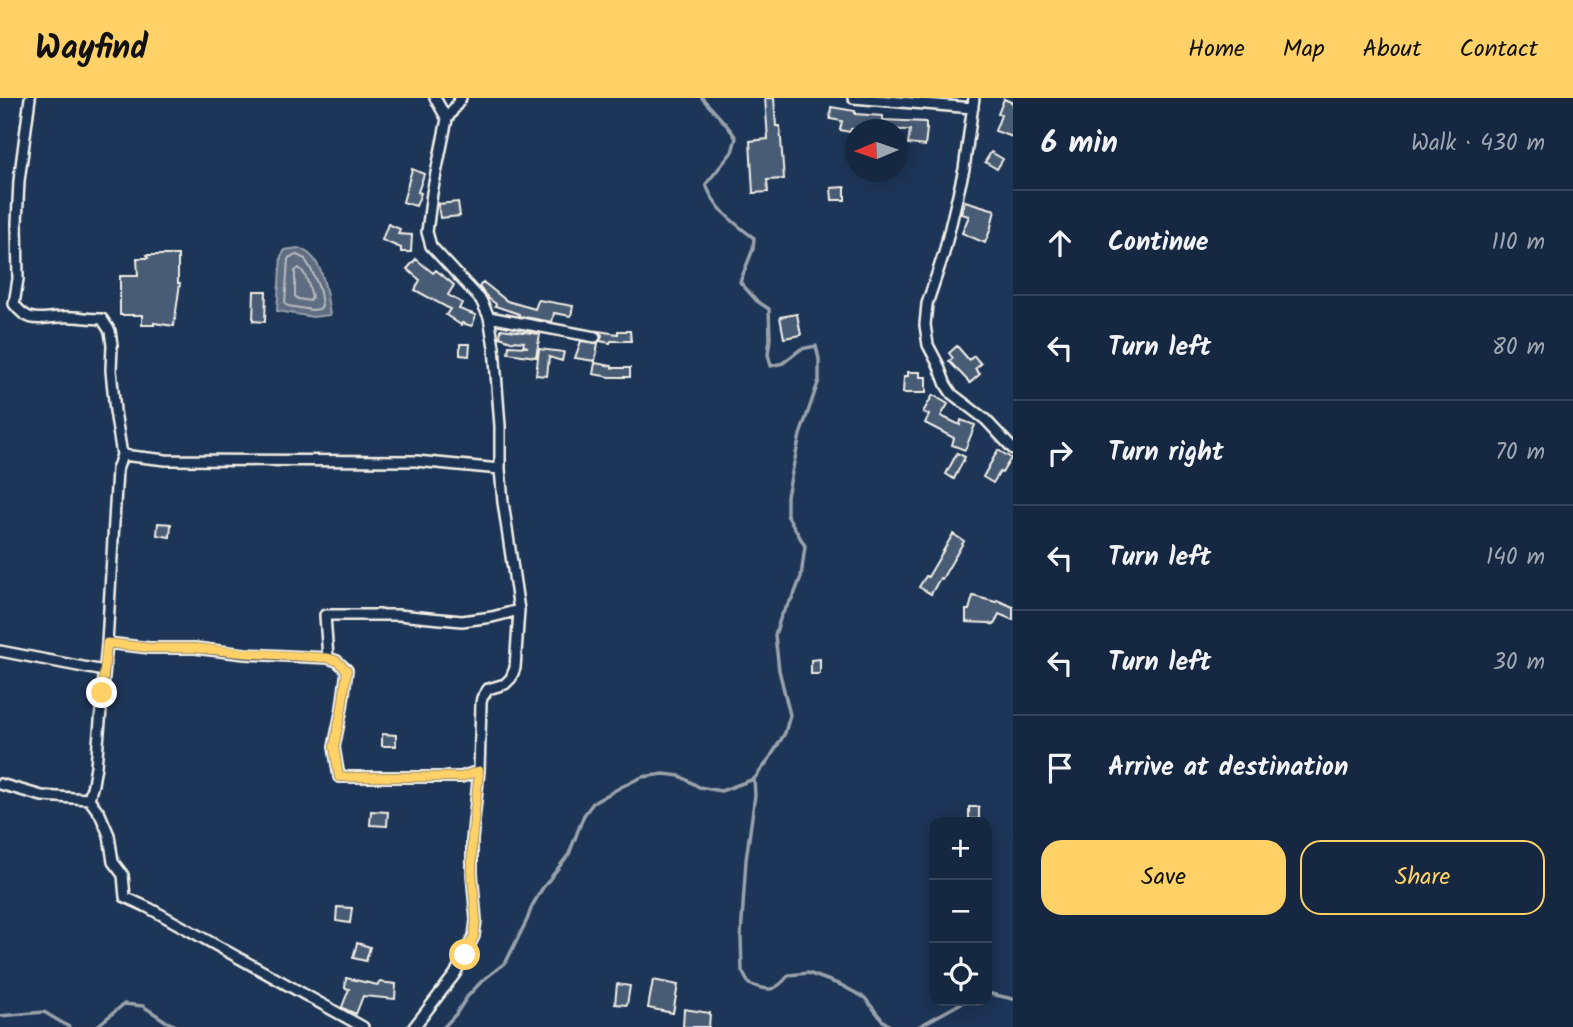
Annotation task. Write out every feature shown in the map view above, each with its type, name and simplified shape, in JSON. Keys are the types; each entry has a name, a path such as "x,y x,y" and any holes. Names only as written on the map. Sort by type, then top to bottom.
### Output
{"street":[{"path":"30,98 19,181 18,279 14,304 22,315 39,319 102,319 110,331 111,370 122,455 117,470 107,643 96,766 89,799"},
{"path":"435,98 447,119"},
{"path":"414,1027 455,974 474,936 476,920 472,840 479,771 482,698 488,689 505,684 511,678 515,668 519,610 503,502 500,426 489,317 481,300 430,246 426,232 447,119 461,98"},
{"path":"853,98 973,103 964,169 944,253 927,304 925,325 928,345 952,394 986,420 1013,449"},
{"path":"489,317 595,337"},
{"path":"122,455 166,460 416,461 500,469"},
{"path":"328,658 325,615 398,615 461,621 519,610"},
{"path":"107,643 328,658 337,661 347,670 334,747 339,777 461,777 479,771"},
{"path":"0,651 104,671"},
{"path":"0,784 42,796 89,799"},
{"path":"89,799 100,814 109,835 113,862 123,875 125,897 363,1027"}],"water":[{"path":"298,248 307,252 318,266 330,315 313,317 277,311 281,256 285,250"}],"building":[{"path":"765,98 774,98 776,126 780,126 784,179 767,180 768,192 753,193 750,141 768,139"},
{"path":"1004,99 1013,103 1013,137 995,131"},
{"path":"831,107 855,111 855,114 883,116 883,119 845,119 845,131 840,130 842,121 830,119"},
{"path":"908,121 926,122 925,146 908,144"},
{"path":"991,152 1003,159 997,169 985,162"},
{"path":"412,169 424,174 416,206 403,202"},
{"path":"845,187 845,200 832,200 831,188"},
{"path":"965,201 995,210 985,243 962,233 969,216 961,214"},
{"path":"458,202 460,216 440,218 438,204"},
{"path":"388,224 400,229 398,234 412,235 411,252 401,252 401,248 382,240"},
{"path":"147,255 178,255 180,283 174,326 154,323 142,325 142,315 120,315 120,276 138,276 137,258 148,258"},
{"path":"416,259 433,273 436,270 454,285 448,295 462,303 459,309 476,315 472,326 461,325 446,315 450,309 415,290 420,280 407,269"},
{"path":"483,282 507,301 535,309 539,300 573,306 571,316 554,313 552,322 519,316 495,306 479,287"},
{"path":"254,291 266,291 265,322 253,321"},
{"path":"797,314 801,335 784,338 780,317"},
{"path":"501,329 540,334 536,357 508,353 509,346 528,347 523,346 524,342 500,337"},
{"path":"598,331 618,334 618,331 630,331 631,341 600,341 602,335"},
{"path":"581,341 598,343 595,361 575,358"},
{"path":"460,344 470,344 469,356 460,355"},
{"path":"957,346 969,360 974,356 981,364 975,369 980,374 970,383 949,361 953,358 949,353"},
{"path":"539,349 564,352 562,361 549,357 547,376 536,375"},
{"path":"595,363 612,368 630,368 630,377 593,374"},
{"path":"908,372 920,372 920,377 926,377 926,393 903,393 904,376 908,376"},
{"path":"933,395 948,404 941,416 960,425 961,420 975,425 965,450 952,445 954,438 925,423 929,415 923,412"},
{"path":"998,450 1011,458 993,483 983,477"},
{"path":"957,453 965,457 954,479 946,474"},
{"path":"158,523 171,524 170,537 157,535"},
{"path":"953,534 964,541 931,594 919,587 926,576 928,577"},
{"path":"973,596 996,602 997,600 1013,607 1013,620 999,614 994,625 966,622 966,610 969,610"},
{"path":"820,659 820,674 811,674 811,660"},
{"path":"382,734 396,735 396,746 382,746"},
{"path":"969,807 979,807 979,817 969,817"},
{"path":"371,811 388,812 387,826 370,825"},
{"path":"337,907 352,908 350,923 336,921"},
{"path":"357,943 370,947 366,961 353,958"},
{"path":"346,978 378,985 379,982 396,984 395,999 363,996 356,1014 342,1007 349,989 345,988"},
{"path":"653,980 678,985 673,1013 648,1008"},
{"path":"617,984 630,986 627,1005 615,1004"},
{"path":"684,1009 710,1013 709,1027 683,1027"}],"waterway":[{"path":"702,98 736,138 732,152 706,184 719,208 754,238 753,249 740,282 757,301 769,309 768,354 771,366 783,363 801,349 816,346 819,359 819,380 800,435 787,496 787,515 805,546 801,577 781,616 775,635 779,670 790,715 785,733 754,779 755,795 746,860 741,936 742,971 749,984 767,989 775,988 789,975 808,973 841,985 865,998 891,1027"},
{"path":"444,1027 482,981 506,962 532,906 569,854 584,815 593,803 642,777 664,774 680,776 699,787 721,791 754,779"},
{"path":"992,994 1013,999"},
{"path":"96,1027 124,1004 143,1006 179,1027"},
{"path":"918,1027 956,1006"},
{"path":"0,1016 44,1012 69,1027"}],"route":[{"path":"102,693 107,643 328,658 337,661 347,670 334,747 339,777 461,777 479,771 472,840 476,920 474,936 465,955"}]}
